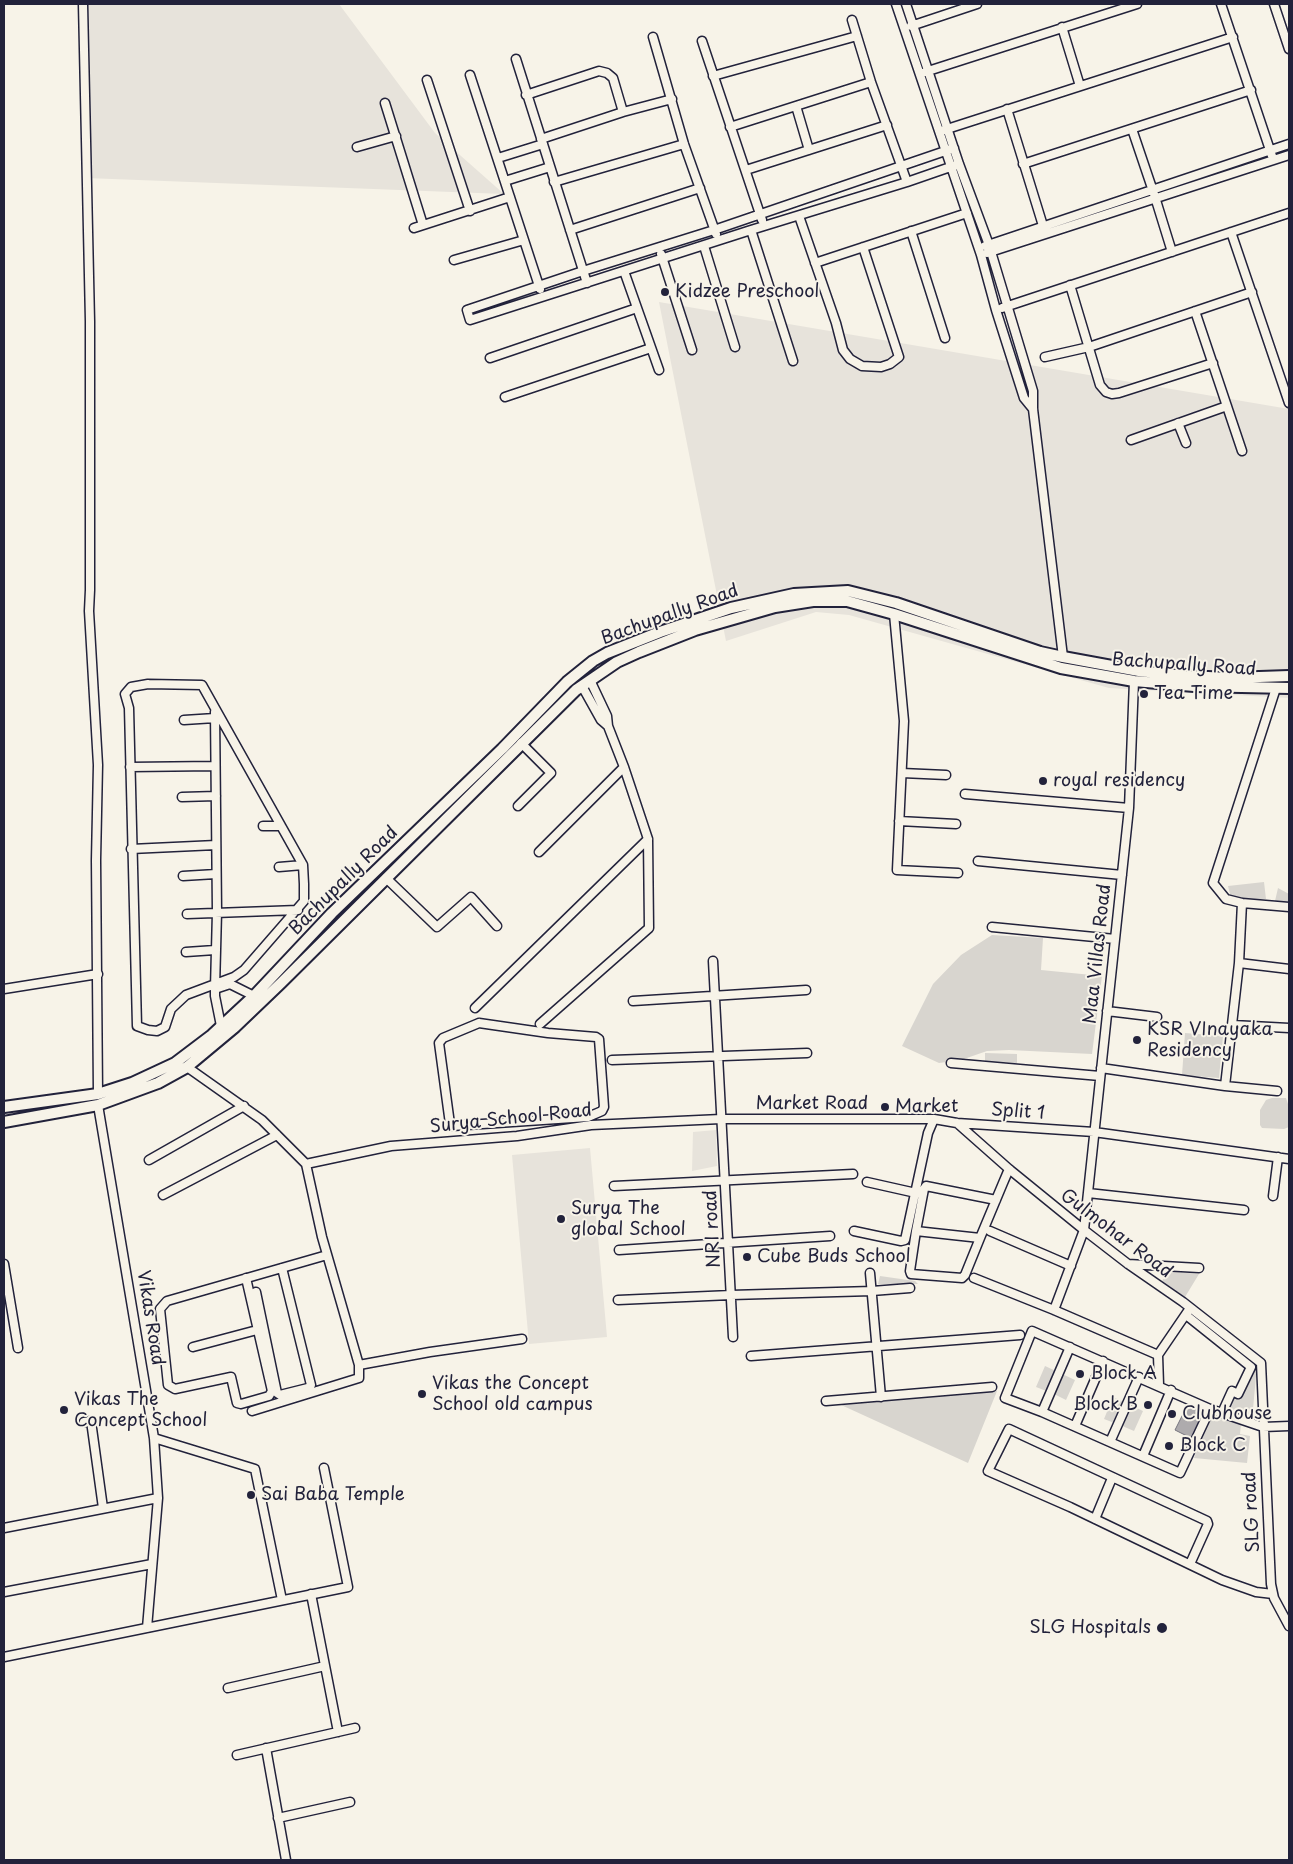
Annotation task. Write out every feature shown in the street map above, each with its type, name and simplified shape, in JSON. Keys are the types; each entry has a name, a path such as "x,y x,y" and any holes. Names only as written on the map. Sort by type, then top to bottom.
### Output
{"main road":[{"name":"Bachupally Road","path":"4,1107 98,1094 132,1083 175,1063 221,1026 254,996 332,914 502,749 567,682 593,661 607,653 660,632 731,608 767,599 817,592 848,591 896,603 1040,652 1124,669 1185,676 1230,678 1289,676"},
{"name":"Bachupally Road","path":"4,1122 98,1105 158,1083 187,1067 235,1027 450,817 522,742 586,683 616,662 695,630 775,607 813,601 847,600 1061,668 1134,681 1194,686 1289,688"},
{"path":"288,959 297,967"}],"street":[{"path":"83,4 90,320 89,611 98,765 96,860 98,1094"},
{"path":"896,4 980,251 996,310 1024,398 1033,409"},
{"path":"906,4 959,164 990,248 1033,391 1033,409 1063,657"},
{"path":"904,28 977,4"},
{"path":"919,74 1122,6 1137,4"},
{"path":"1221,4 1273,160"},
{"path":"1274,4 1286,27 1289,49"},
{"path":"852,20 907,182"},
{"path":"1062,27 1080,86"},
{"path":"713,76 857,36"},
{"path":"653,37 684,144 718,241"},
{"path":"939,132 1233,37"},
{"path":"702,41 765,226"},
{"path":"516,59 587,284"},
{"path":"526,95 599,71 607,73 612,78 623,112"},
{"path":"470,75 542,297"},
{"path":"427,80 470,211"},
{"path":"730,127 872,82"},
{"path":"1023,164 1251,90"},
{"path":"498,158 623,112 672,98"},
{"path":"385,103 423,225"},
{"path":"796,106 809,150"},
{"path":"1007,109 1045,230"},
{"path":"746,170 887,125"},
{"path":"1132,129 1172,252"},
{"path":"357,147 396,136"},
{"path":"554,182 684,144"},
{"path":"980,251 1154,193 1289,144"},
{"path":"954,148 760,215 467,310 470,320 959,164"},
{"path":"1154,193 1289,155"},
{"path":"505,181 550,167"},
{"path":"570,230 700,188"},
{"path":"414,228 510,197"},
{"path":"815,262 967,213"},
{"path":"996,310 1289,213"},
{"path":"799,216 836,323 843,350 850,359 862,366 881,367 890,364 898,357 864,247"},
{"path":"750,230 793,361"},
{"path":"911,231 945,338"},
{"path":"1231,232 1289,403"},
{"path":"454,260 524,240"},
{"path":"704,246 735,347"},
{"path":"659,248 692,350"},
{"path":"624,271 659,370"},
{"path":"1070,285 1100,385 1106,392 1119,394 1213,363"},
{"path":"1045,358 1089,346 1252,292"},
{"path":"490,358 637,308"},
{"path":"1195,311 1242,451"},
{"path":"505,397 650,348"},
{"path":"1131,440 1227,406"},
{"path":"1178,424 1186,443"},
{"path":"894,614 904,720 897,870 958,873"},
{"name":"Maa Villas Road","path":"1054,1310 1084,1230 1098,1132 1101,1072 1129,808 1134,681"},
{"path":"540,1024 649,928 648,839 608,726 607,716 586,683"},
{"path":"215,987 244,970 298,910 304,901 303,865 215,714 207,692 202,685 148,684 131,687 125,694 129,708 131,850 137,1026 157,1031 165,1028 171,1009 186,995 215,987 230,984 254,996"},
{"path":"1276,688 1213,882 1226,899 1242,903 1289,907"},
{"path":"184,720 215,714"},
{"path":"215,714 217,912 215,987 221,1026"},
{"path":"518,806 551,773 522,742"},
{"path":"130,767 215,766"},
{"path":"539,852 624,767"},
{"path":"902,773 946,774"},
{"path":"966,794 1129,808"},
{"path":"182,797 216,796"},
{"path":"899,821 956,824"},
{"path":"263,826 281,826"},
{"path":"475,1008 648,839"},
{"path":"131,850 216,845"},
{"path":"978,861 1122,875"},
{"path":"279,867 303,865"},
{"path":"183,876 216,874"},
{"path":"386,878 437,927 471,897 497,926"},
{"path":"1225,1086 1239,964 1242,903"},
{"path":"187,914 298,910"},
{"path":"992,927 1115,938"},
{"path":"186,952 216,950"},
{"name":"NRI road","path":"713,961 734,1337"},
{"path":"1239,964 1289,969"},
{"path":"4,989 98,974"},
{"path":"633,1001 806,990"},
{"path":"1107,1012 1157,1017"},
{"path":"479,1023 548,1033 596,1037 599,1039 604,1107 602,1111 588,1117 452,1126 450,1124 439,1043 442,1038 479,1023"},
{"path":"1233,1025 1289,1028"},
{"path":"612,1060 807,1053"},
{"path":"951,1063 1101,1072 1277,1091"},
{"path":"187,1067 262,1120 306,1164 327,1255 359,1365 359,1378 355,1380 252,1411"},
{"name":"Vikas Road","path":"98,1105 154,1438 158,1498 147,1628"},
{"path":"149,1160 244,1106"},
{"path":"588,1117 591,1126"},
{"name":"Market Road","path":"721,1119 934,1119"},
{"name":"Surya School Road","path":"306,1164 377,1148 517,1136 591,1126 721,1119"},
{"path":"854,1231 901,1241 904,1240 928,1133 934,1119"},
{"name":"Split 1","path":"934,1119 957,1123 1098,1132 1289,1159"},
{"path":"516,1121 517,1136"},
{"name":"Gulmohar Road","path":"957,1123 1009,1169 1084,1230 1188,1311 1261,1363"},
{"path":"465,1126 467,1140"},
{"path":"163,1195 277,1135"},
{"path":"1273,1196 1278,1157"},
{"path":"996,1200 926,1186 924,1188 916,1231 911,1274 958,1279 965,1275 1009,1169"},
{"path":"614,1186 853,1174"},
{"path":"867,1182 916,1193"},
{"path":"1088,1193 1244,1210"},
{"path":"916,1231 980,1238"},
{"path":"990,1231 1070,1266"},
{"path":"619,1250 830,1236"},
{"path":"246,1278 272,1390 269,1396 241,1404 237,1403 231,1377 175,1389 168,1385 160,1309 167,1301 246,1278 327,1255"},
{"path":"4,1264 18,1348"},
{"path":"1128,1264 1199,1268"},
{"path":"256,1292 277,1393 280,1395 308,1388 311,1385 282,1268"},
{"path":"870,1273 881,1397"},
{"path":"974,1278 1158,1354"},
{"path":"618,1300 910,1288"},
{"path":"1159,1385 1158,1354 1188,1311 1250,1367 1238,1394 1232,1391 1222,1413"},
{"path":"193,1347 257,1330"},
{"path":"1210,1409 1180,1473 1042,1412 1005,1398 1032,1331 1171,1390 1210,1409 1263,1427 1289,1426"},
{"path":"751,1356 1020,1335"},
{"path":"359,1365 430,1352 522,1340"},
{"path":"1042,1412 1070,1347"},
{"path":"1074,1426 1103,1361"},
{"name":"SLG road","path":"1261,1363 1271,1584 1273,1594 1289,1626"},
{"path":"1110,1442 1139,1377"},
{"path":"826,1401 992,1387"},
{"path":"1143,1456 1171,1390"},
{"path":"84,1422 91,1421 103,1508"},
{"path":"1190,1564 1208,1524 1207,1522 1009,1429 988,1471 1095,1519 1222,1580 1247,1589 1273,1594"},
{"path":"154,1438 256,1469 282,1600"},
{"path":"4,1657 348,1587 324,1468"},
{"path":"1095,1519 1112,1478"},
{"path":"4,1528 158,1498"},
{"path":"4,1592 152,1564"},
{"path":"311,1594 338,1732"},
{"path":"228,1688 325,1666"},
{"path":"238,1755 355,1728"},
{"path":"266,1748 286,1860"},
{"path":"278,1818 350,1802"}],"shaded area":[{"path":"82,4 339,4 435,133 504,194 86,178"},
{"path":"659,302 1289,409 1289,698 1109,688 849,615 816,612 726,641"},
{"path":"1264,882 1266,899 1231,899 1228,886"},
{"path":"1278,888 1289,894 1289,905 1275,901"},
{"path":"992,935 1043,938 1041,970 1102,976 1092,1054 1009,1050 987,1051 961,1060 939,1063 902,1046 933,984 961,955"},
{"path":"1185,1033 1223,1036 1219,1078 1182,1075"},
{"path":"985,1053 1017,1054 1017,1063 985,1062"},
{"path":"1286,1098 1289,1107 1289,1127 1284,1129 1262,1128 1260,1125 1260,1110 1266,1100"},
{"path":"716,1130 717,1166 692,1171 693,1132"},
{"path":"590,1148 607,1337 529,1344 512,1155"},
{"path":"1168,1271 1199,1274 1185,1297 1162,1281"},
{"path":"880,1276 915,1281 918,1284 878,1284"},
{"path":"1253,1364 1257,1365 1252,1420 1225,1410 1233,1393 1239,1396"},
{"path":"1045,1366 1058,1372 1049,1392 1036,1387"},
{"path":"1060,1373 1075,1380 1066,1400 1052,1393"},
{"path":"997,1391 968,1463 839,1404"},
{"path":"1113,1397 1126,1403 1117,1424 1104,1419"},
{"path":"1128,1404 1143,1411 1134,1431 1120,1425"},
{"path":"1188,1404 1205,1412 1193,1439 1175,1430"},
{"path":"1211,1415 1241,1424 1240,1434 1250,1436 1247,1463 1194,1458"}],"place":[{"name":"Kidzee Preschool","path":"665,292"},
{"name":"Tea Time","path":"1144,694"},
{"name":"royal residency","path":"1043,781"},
{"name":"KSR VInayaka Residency","path":"1137,1040"},
{"name":"Market","path":"885,1107"},
{"name":"Surya The global School","path":"561,1219"},
{"name":"Cube Buds School","path":"747,1257"},
{"name":"Block A","path":"1080,1374"},
{"name":"Vikas the Concept School old campus","path":"422,1394"},
{"name":"Block B","path":"1148,1405"},
{"name":"Vikas The Concept School","path":"64,1410"},
{"name":"Clubhouse","path":"1172,1414"},
{"name":"Block C","path":"1169,1446"},
{"name":"Sai Baba Temple","path":"251,1495"},
{"name":"SLG Hospitals","path":"1162,1628"}]}
